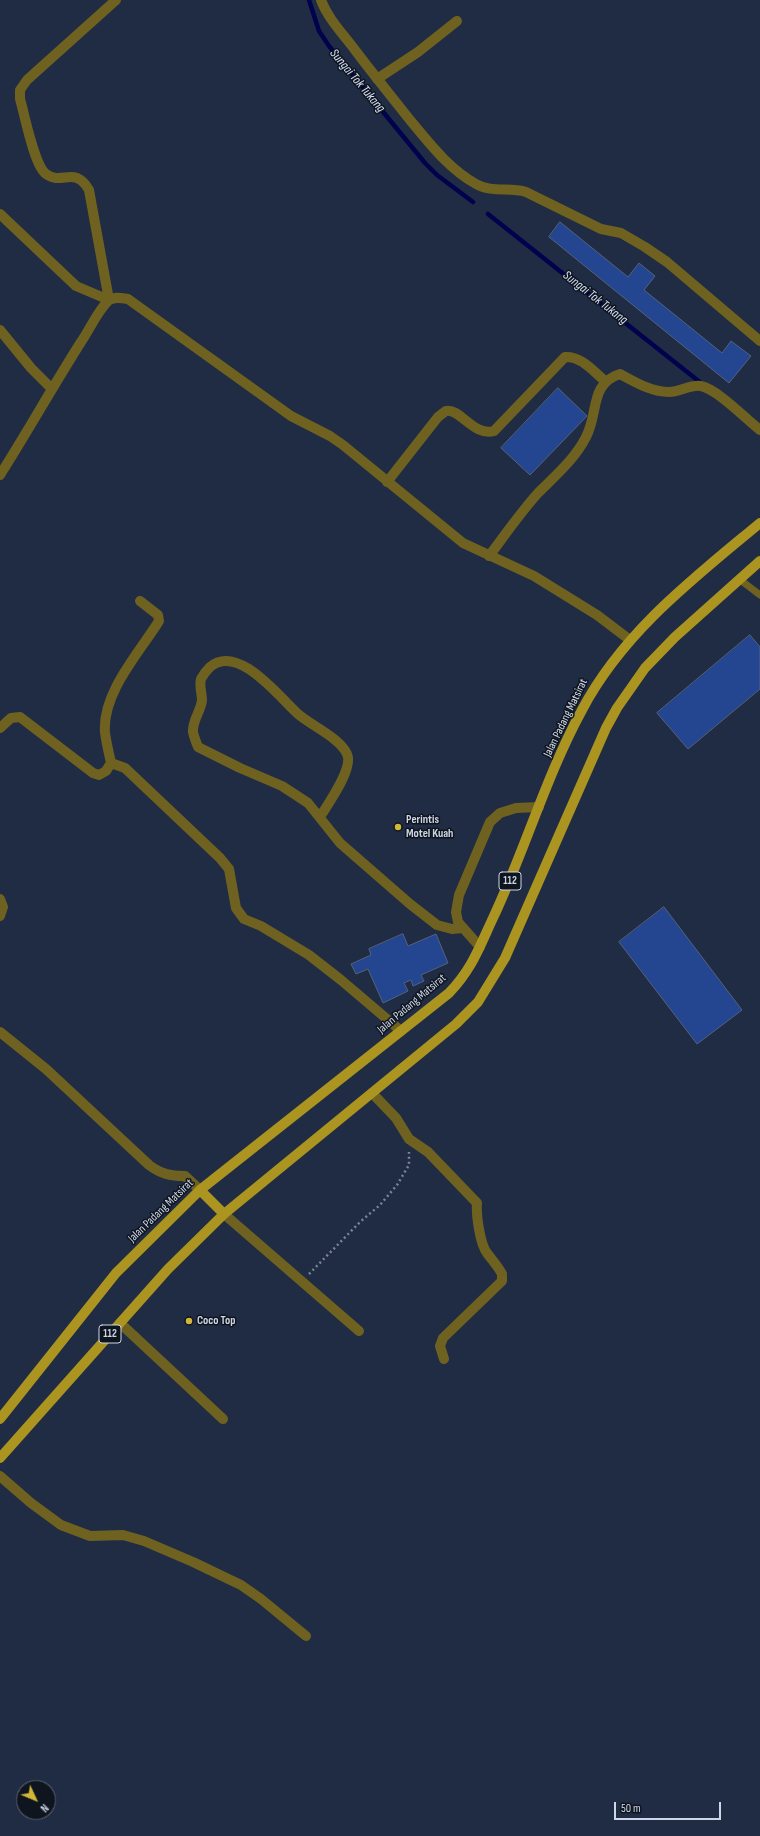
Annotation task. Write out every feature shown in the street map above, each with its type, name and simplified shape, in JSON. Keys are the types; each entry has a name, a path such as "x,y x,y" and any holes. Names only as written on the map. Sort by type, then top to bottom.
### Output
{"main road":[{"name":"Jalan Padang Matsirat","path":"0,1419 116,1273 200,1190 449,993 461,980 472,964 509,885 539,807 581,711 598,682 630,640 685,586 760,523"},
{"name":"112","path":"0,1458 168,1269 224,1214 456,1024 478,1002 504,958 606,728 617,708 645,668 675,637 760,562"},
{"path":"200,1190 224,1214"}],"street":[{"path":"109,300 89,190 78,177 58,178 47,175 39,167 20,99 20,90 27,80 116,0"},
{"path":"321,0 330,17 377,79 439,154 454,169 482,187 520,190 601,229 621,233 667,262 760,341"},
{"path":"377,79 418,52 457,20"},
{"path":"0,214 76,286 109,300"},
{"path":"0,475 21,442 51,388 96,316 109,300 119,297 128,299 291,416 330,436 343,445 463,543 489,556 510,564 547,584 597,615 630,640"},
{"path":"0,330 31,368 51,388"},
{"path":"387,482 438,417 446,412 452,411 479,431 487,433 494,431 565,357 571,357 579,360 605,381"},
{"path":"489,556 537,494 559,472 582,445 590,429 595,404 605,381 620,374 648,389 669,392 696,385 703,386 714,392 760,430"},
{"path":"0,728 11,718 20,717 94,773 99,775 106,771 111,762 105,732 111,699 127,667 159,621 158,615 140,601"},
{"path":"320,817 349,764 348,754 332,738 299,715 256,675 237,662 225,660 215,663 206,671 201,680 201,707 193,732 198,747 240,768 282,786 308,803 348,851 437,925 452,929 463,928"},
{"path":"111,762 125,768 220,858 229,869 236,908 244,919 261,926 309,955 401,1031"},
{"path":"480,947 458,922 456,912 459,895 490,822 500,812 516,808 539,807"},
{"path":"0,899 3,907 0,916"},
{"path":"0,1032 46,1069 149,1165 161,1174 185,1176 200,1190"},
{"path":"372,1093 396,1118 409,1139 428,1152 477,1203 476,1212 482,1245 486,1253 502,1274 502,1281 443,1338 440,1346 444,1359"},
{"path":"224,1214 359,1331"},
{"path":"120,1323 223,1419"},
{"path":"0,1476 31,1503 61,1525 90,1536 123,1535 144,1541 193,1562 241,1585 262,1599 306,1636"}],"lane":[{"path":"739,579 760,595"}],"path":[{"path":"302,1281 360,1222 380,1205 397,1185 409,1165 409,1139"}],"building":[{"path":"560,222 628,277 639,263 655,276 644,290 722,353 731,341 751,356 729,383 549,237"},
{"path":"558,388 587,416 530,475 501,448"},
{"path":"750,635 760,647 760,689 688,749 657,713"},
{"path":"664,907 742,1010 697,1044 619,942"},
{"path":"403,934 408,946 436,934 448,963 421,975 424,981 413,986 411,980 404,983 408,991 383,1003 368,969 356,974 351,964 371,955 369,949"}],"waterway":[{"name":"Sungai Tok Tukang","path":"309,0 319,31 329,46 425,163 437,175 473,202"},
{"name":"Sungai Tok Tukang","path":"488,214 701,383"}],"place":[{"name":"Perintis Motel Kuah","path":"398,827"},
{"name":"Coco Top","path":"189,1321"}]}
